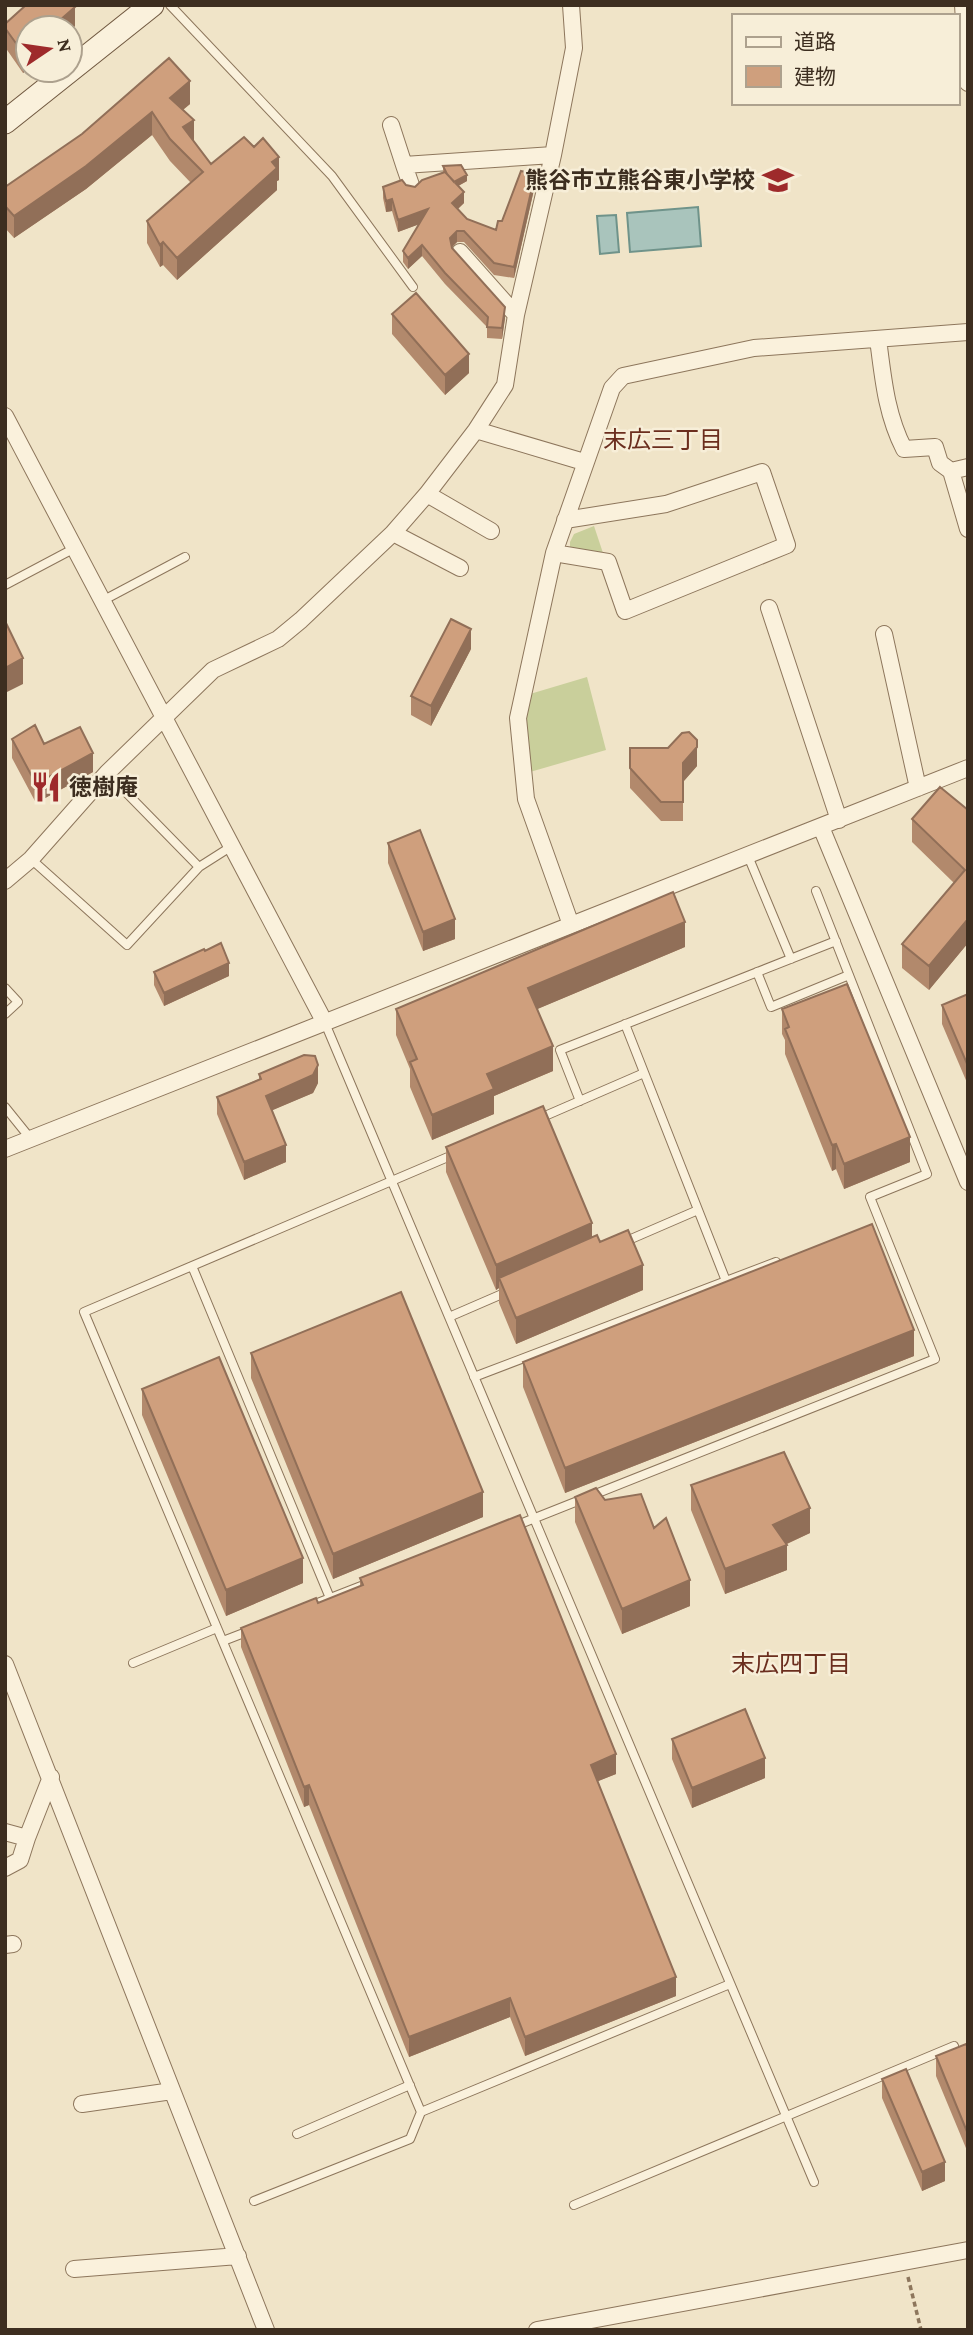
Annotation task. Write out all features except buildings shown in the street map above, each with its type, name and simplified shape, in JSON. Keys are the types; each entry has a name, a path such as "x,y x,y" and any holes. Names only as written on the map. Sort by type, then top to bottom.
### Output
{"street":[{"path":"5,122 152,5"},
{"path":"5,881 31,859 107,773 213,670 278,639 393,533 476,430 505,385 516,315 553,155 574,48 571,5"},
{"path":"963,5 968,83"},
{"path":"391,125 412,188"},
{"path":"404,165 553,155"},
{"path":"460,251 516,315"},
{"path":"571,925 526,799 517,718 554,553 612,388 623,376 754,348 968,332"},
{"path":"878,339 893,428 904,449 935,447 940,463 951,471 968,528"},
{"path":"5,416 325,1023"},
{"path":"476,430 584,462"},
{"path":"951,471 968,467"},
{"path":"554,553 608,562 625,611 787,545 762,472 666,504 565,520"},
{"path":"427,494 491,531"},
{"path":"393,533 460,568"},
{"path":"769,608 839,820"},
{"path":"884,634 918,788"},
{"path":"5,1149 968,768"},
{"path":"821,827 966,1172"},
{"path":"5,1664 266,2330"},
{"path":"5,1868 20,1860 51,1777"},
{"path":"5,1832 27,1838"},
{"path":"82,2104 172,2091"},
{"path":"537,2330 968,2250"},
{"path":"74,2269 238,2256"}],"lane":[{"path":"170,5 332,176 413,286"},
{"path":"5,585 73,549"},
{"path":"102,601 185,558"},
{"path":"107,773 199,867"},
{"path":"31,859 127,945 199,867 232,846"},
{"path":"748,856 791,958"},
{"path":"508,1528 935,1359 870,1197 927,1174 816,891"},
{"path":"580,1101 560,1050 835,941"},
{"path":"757,972 771,1007 849,975"},
{"path":"5,988 18,1002 5,1014"},
{"path":"325,1023 814,2182"},
{"path":"625,1024 726,1282"},
{"path":"529,1122 644,1073"},
{"path":"5,1107 30,1138"},
{"path":"254,2202 410,2139 421,2112 84,1312 467,1149"},
{"path":"611,1248 698,1210"},
{"path":"867,1228 880,1223"},
{"path":"474,1377 790,1257"},
{"path":"192,1266 330,1598"},
{"path":"449,1317 523,1285"},
{"path":"306,1608 381,1578"},
{"path":"223,1642 258,1627"},
{"path":"133,1663 217,1628"},
{"path":"421,2112 730,1984"},
{"path":"574,2205 954,2046"},
{"path":"297,2134 410,2085"}],"path":[{"path":"904,2261 921,2330"}],"green space":[{"path":"594,526 604,556 570,550 574,534"},
{"path":"587,677 606,750 530,772 525,715 530,694"}],"water":[{"path":"698,207 701,246 630,252 627,213"},
{"path":"616,215 619,252 600,254 597,216"}],"place":[{"name":"熊谷市立熊谷東小学校","path":"778,180"},
{"name":"徳樹庵","path":"46,787"}],"district":[{"name":"末広三丁目","path":"663,439"},
{"name":"末広四丁目","path":"791,1663"}]}
